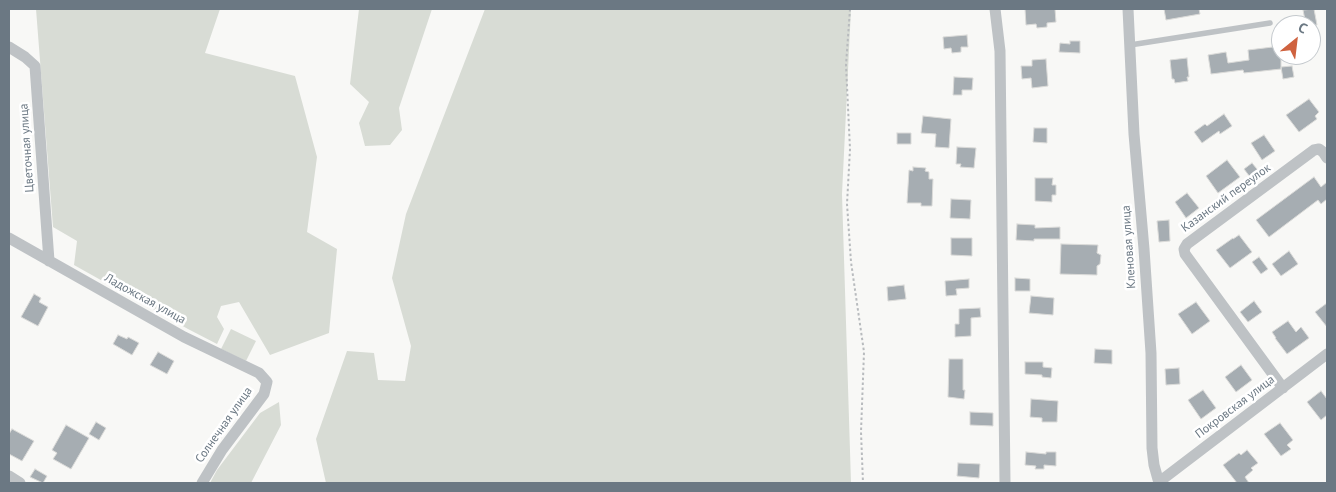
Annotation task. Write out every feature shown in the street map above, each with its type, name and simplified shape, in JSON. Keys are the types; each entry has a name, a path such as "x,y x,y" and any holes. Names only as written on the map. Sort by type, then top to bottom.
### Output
{"street":[{"path":"995,9 1000,51 1005,483"},
{"name":"Кленовая улица","path":"1128,9 1134,134 1150,343 1152,448 1159,482"},
{"name":"Цветочная улица","path":"9,47 25,56 35,66 49,261"},
{"name":"Казанский переулок","path":"1283,388 1185,254 1184,249 1187,244 1314,150 1319,149 1327,158"},
{"name":"Ладожская улица","path":"9,238 184,337 259,373 267,382"},
{"name":"Покровская улица","path":"1159,482 1327,354"},
{"name":"Солнечная улица","path":"202,483 222,450 264,394 267,382"},
{"path":"9,476 20,483"}],"lane":[{"path":"1130,45 1270,23"}],"path":[{"path":"850,9 846,65 850,149 847,204 851,262 864,352 861,432 863,483"}],"shaded area":[{"path":"36,9 220,9 205,53 295,76 317,157 307,232 337,249 329,333 270,355 239,302 221,306 217,317 224,329 217,344 74,265 77,241 53,227"},
{"path":"359,9 432,9 399,108 402,130 390,145 365,146 359,123 369,102 350,84"},
{"path":"485,9 851,9 842,194 851,483 326,483 316,439 347,351 374,353 378,380 405,381 411,346 392,278 406,214"},
{"path":"231,329 256,341 246,361 221,349"},
{"path":"279,402 281,425 251,483 210,483 217,470 260,413"}],"building":[{"path":"1025,9 1055,9 1056,22 1047,23 1047,27 1037,28 1036,24 1026,25"},
{"path":"1164,9 1199,9 1200,14 1166,20"},
{"path":"1314,9 1315,15 1304,15 1303,10"},
{"path":"967,35 968,47 961,47 961,52 952,53 951,48 944,49 943,37"},
{"path":"1070,41 1080,41 1080,53 1059,52 1060,43 1070,44"},
{"path":"1271,47 1271,65 1281,65 1281,69 1244,73 1243,70 1211,74 1208,55 1226,52 1228,63 1249,60 1248,50"},
{"path":"1187,58 1188,81 1175,83 1174,79 1172,79 1170,60"},
{"path":"1046,59 1048,86 1032,88 1031,78 1022,79 1021,66 1032,66 1032,60"},
{"path":"1292,66 1294,77 1283,79 1281,67"},
{"path":"954,77 973,78 972,90 962,90 962,95 953,95"},
{"path":"1309,99 1319,112 1315,116 1317,119 1299,132 1286,115"},
{"path":"1224,114 1232,126 1220,134 1219,131 1202,143 1194,132 1205,124 1207,126"},
{"path":"923,116 951,119 949,148 935,147 936,134 921,133"},
{"path":"1034,128 1047,128 1047,143 1033,142"},
{"path":"897,133 911,133 911,144 897,144"},
{"path":"1264,135 1275,151 1262,160 1251,143"},
{"path":"957,147 976,148 974,168 960,167 961,164 956,164"},
{"path":"1227,160 1240,177 1218,193 1206,176"},
{"path":"1252,163 1262,175 1253,181 1244,169"},
{"path":"913,167 926,168 925,171 929,172 929,179 933,179 932,206 921,206 921,203 907,203 909,170 913,171"},
{"path":"1314,177 1321,187 1327,182 1327,199 1321,204 1318,200 1269,237 1256,220"},
{"path":"1035,178 1053,178 1052,185 1056,185 1056,195 1052,195 1052,202 1035,201"},
{"path":"1187,193 1199,208 1186,218 1175,202"},
{"path":"951,199 971,200 970,219 950,218"},
{"path":"1169,220 1170,241 1159,242 1157,221"},
{"path":"1017,224 1035,225 1035,228 1060,227 1060,239 1016,240"},
{"path":"1239,235 1252,252 1230,268 1216,250"},
{"path":"951,238 972,238 972,256 951,255"},
{"path":"1061,244 1098,245 1097,253 1101,255 1100,264 1097,266 1097,275 1060,274"},
{"path":"1289,251 1298,264 1281,276 1272,264"},
{"path":"1259,257 1268,269 1261,274 1252,262"},
{"path":"1015,278 1030,279 1030,291 1015,291"},
{"path":"969,279 969,288 956,289 957,295 946,296 945,281"},
{"path":"904,285 906,299 888,301 887,287"},
{"path":"34,294 41,298 39,302 48,307 38,326 21,317"},
{"path":"1031,296 1054,298 1053,315 1029,313"},
{"path":"1254,301 1262,312 1248,322 1240,312"},
{"path":"1196,302 1210,321 1192,334 1178,314"},
{"path":"1327,303 1327,327 1315,312"},
{"path":"980,308 981,317 971,318 971,336 955,337 955,324 959,324 959,309"},
{"path":"1288,321 1296,332 1301,327 1309,338 1287,354 1272,332"},
{"path":"118,335 127,339 128,337 139,343 132,355 113,344"},
{"path":"1095,349 1112,350 1112,364 1094,363"},
{"path":"158,352 174,361 167,374 150,365"},
{"path":"949,359 963,359 964,399 948,397"},
{"path":"1025,362 1043,362 1043,367 1052,368 1051,378 1042,377 1042,375 1025,374"},
{"path":"1241,365 1252,380 1236,392 1225,377"},
{"path":"1179,368 1180,384 1166,385 1165,369"},
{"path":"1203,390 1216,408 1201,419 1188,400"},
{"path":"1321,391 1327,399 1327,415 1321,420 1307,402"},
{"path":"1031,399 1058,401 1057,422 1042,422 1042,418 1030,417"},
{"path":"970,412 993,413 993,426 970,425"},
{"path":"96,422 106,428 99,440 89,434"},
{"path":"1280,423 1293,440 1287,445 1291,449 1281,456 1264,434"},
{"path":"66,425 89,438 71,469 53,459 57,453 52,450"},
{"path":"12,429 34,441 22,461 9,454 9,434"},
{"path":"1247,450 1258,463 1251,468 1253,470 1245,477 1249,483 1237,483 1223,465 1239,453 1241,455"},
{"path":"1026,452 1046,454 1046,452 1056,452 1056,466 1044,465 1044,469 1035,469 1036,466 1025,465"},
{"path":"958,463 980,464 979,478 957,476"},
{"path":"35,469 47,476 43,483 30,477"}]}
